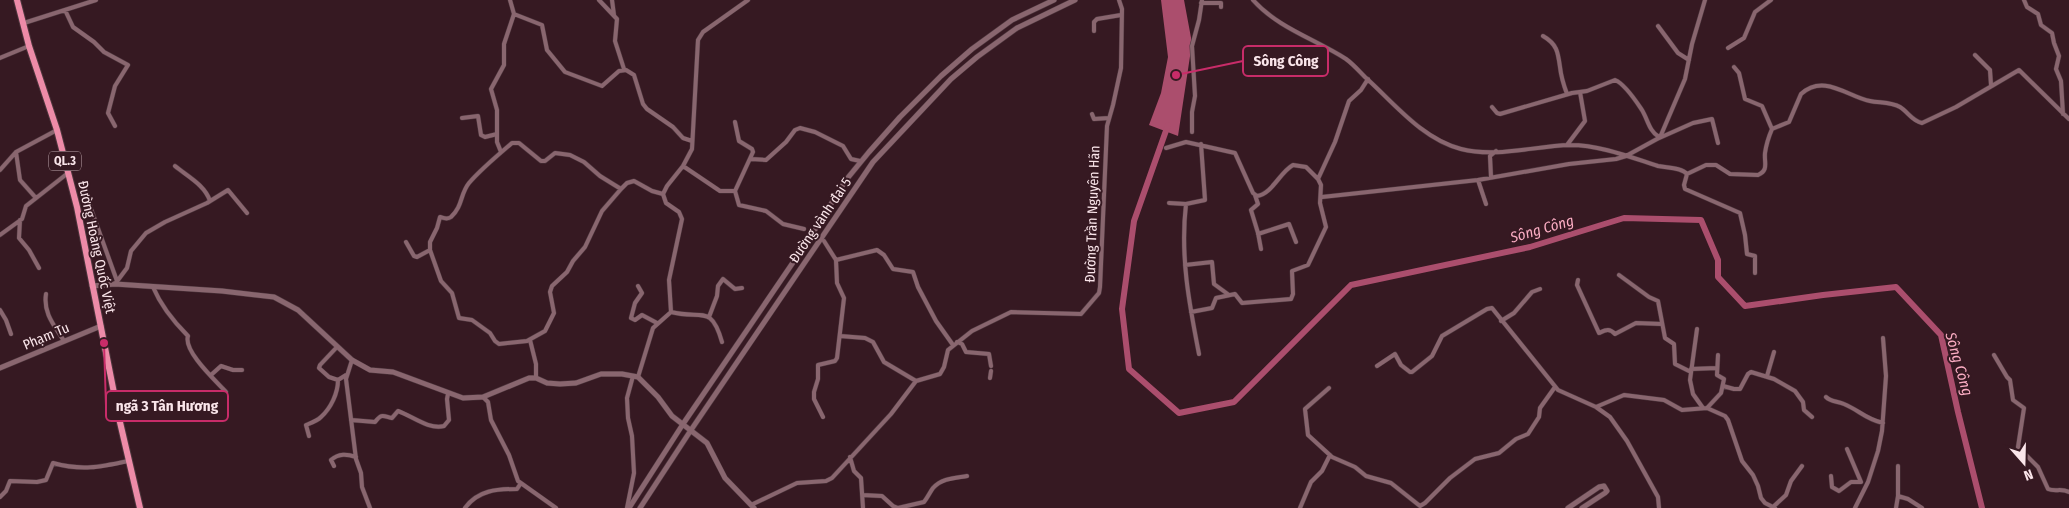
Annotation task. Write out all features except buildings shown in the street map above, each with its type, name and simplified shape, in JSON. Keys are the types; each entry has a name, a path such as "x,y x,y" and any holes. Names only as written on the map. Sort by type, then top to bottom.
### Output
{"highway":[{"name":"Đường Hoàng Quốc Việt","path":"17,0 29,46 57,130 68,172 101,326"},
{"name":"QL.3","path":"101,326 128,461 140,508"}],"main road":[{"name":"Đường vành đai 5","path":"628,508 683,424 810,239 846,180 875,145 941,76 972,49 1012,20 1054,0"},
{"name":"Đường vành đai 5","path":"640,508 690,430 872,162 951,79 977,57 1017,28 1075,0"},
{"path":"92,286 116,283 153,288 222,291 274,297 298,310 352,360 370,370 392,372 448,394 468,399 484,397 529,378 560,384 576,382 601,374 622,374 635,377 658,397 672,416 707,443 726,478 753,506"},
{"name":"Phạm Tu","path":"0,368 101,326"},
{"path":"1568,508 1599,487 1604,486 1606,493 1582,508"}],"street":[{"path":"24,23 96,0"},
{"path":"501,152 497,134 497,110 491,88 504,65 504,44 514,14 510,0"},
{"path":"599,0 614,15 617,21 616,46 624,69 634,75 643,104 647,109 673,127 683,138 692,141"},
{"path":"612,0 614,15"},
{"path":"671,312 669,280 682,219 679,212 666,203 663,194 691,152 700,35 748,0"},
{"name":"Đường Trần Nguyên Hãn","path":"955,343 972,331 1011,312 1081,314 1099,293 1104,230 1107,126 1120,73 1121,15 1119,0"},
{"path":"1254,0 1270,15 1286,26 1345,58 1432,137 1461,149 1524,151 1567,145 1608,150 1684,171 1687,174"},
{"path":"1658,138 1685,79 1705,0"},
{"path":"1728,48 1744,38 1755,12 1771,0"},
{"path":"2024,0 2027,7 2038,14 2041,25 2052,33 2059,54 2056,69 2062,81 2063,114"},
{"path":"1192,132 1192,112 1195,96 1192,46 1202,2 1221,3 1221,7"},
{"path":"65,10 73,27 94,42 104,52 128,65 115,86 108,113 115,126"},
{"path":"514,14 542,25 549,53 568,74 602,86 624,69"},
{"path":"1094,30 1094,22 1097,19 1121,15"},
{"path":"1658,26 1678,53 1689,60"},
{"path":"1544,36 1558,49 1560,67 1567,94"},
{"path":"0,58 29,46"},
{"path":"1975,55 1990,70 1991,85"},
{"path":"1734,67 1739,73 1745,99 1762,106 1772,129 1765,153 1766,166 1762,173 1758,175 1730,174 1716,166 1706,165 1687,174 1684,185 1685,188 1740,213 1747,254 1755,256 1755,274"},
{"path":"1772,129 1789,122 1801,94 1816,87 1841,88 1869,101 1899,107 1915,121 1922,123 1956,107 2018,70 2021,70 2069,119"},
{"path":"1318,179 1335,142 1349,101 1361,90 1368,79"},
{"path":"1492,107 1499,114 1618,81 1642,110 1652,133 1658,138"},
{"path":"1567,145 1585,121 1580,92"},
{"path":"1092,114 1094,119 1109,118"},
{"path":"462,118 478,116 481,135 497,134"},
{"path":"1322,197 1478,180 1569,164 1616,159 1626,156 1658,138 1693,123 1712,118 1718,143"},
{"path":"736,122 739,141 752,149 751,159 736,191 738,203 741,206 766,211 783,224 804,229"},
{"path":"751,159 766,160 786,142 795,130 800,128 815,132 843,146 851,159 860,161"},
{"path":"0,170 16,152 57,130"},
{"path":"621,189 600,176 587,163 570,155 555,153 545,161 541,161 516,142 501,152 468,185 463,192 461,203 450,218 439,218 438,226 430,242 430,250 441,281 452,293 459,318 472,320 490,333 499,344 530,340 546,331 554,316 550,292 552,286 567,272 575,258 584,249 600,215 621,189 627,183 634,181 652,191 663,194"},
{"path":"1166,148 1186,142 1235,153 1258,204 1251,210 1261,249"},
{"path":"1170,204 1186,204 1205,200 1201,144"},
{"path":"1491,177 1490,156 1496,151"},
{"path":"16,152 20,180 36,198"},
{"path":"1191,312 1212,308 1214,299 1229,295 1237,295 1242,302 1285,301 1291,299 1293,294 1292,271 1308,265 1326,230 1320,203 1322,197 1318,179 1306,167 1293,165 1261,195 1255,195"},
{"path":"175,166 207,193 210,201"},
{"path":"683,166 720,191 736,191"},
{"path":"38,268 29,250 20,238 20,220 26,206 68,172"},
{"path":"1478,180 1486,204"},
{"path":"84,182 91,210 116,283"},
{"path":"116,283 128,268 131,251 146,233 165,222 230,190 247,214"},
{"path":"1186,204 1186,288 1199,354"},
{"path":"0,235 20,220"},
{"path":"1258,234 1289,224 1296,242"},
{"path":"823,417 814,399 818,379 817,368 818,365 836,360 844,298 837,283 836,260 824,241"},
{"path":"406,242 414,256 417,257 430,250"},
{"path":"836,260 877,250 884,255 893,269 913,272 918,288 936,321 955,343 962,344 966,352 988,354 991,368 990,378"},
{"path":"1185,265 1212,262 1214,284 1229,295"},
{"path":"1619,275 1649,297 1658,301 1665,340 1674,344 1674,364 1691,370 1717,368"},
{"path":"709,317 717,298 718,286 723,279 735,289 742,288"},
{"path":"1578,280 1577,286 1598,333 1610,330 1616,334 1636,323 1662,324"},
{"path":"638,286 642,293 635,303 631,318 635,320 642,315 658,323"},
{"path":"153,288 161,304 176,325 188,336 187,342 196,358 226,392"},
{"path":"1501,321 1514,313 1530,293 1540,289"},
{"path":"46,294 45,307 64,341"},
{"path":"1377,366 1395,354 1401,365 1411,372 1432,356 1442,336 1487,309 1494,309 1501,321 1562,393 1596,407 1610,417 1627,441 1658,498 1659,508"},
{"path":"0,310 11,334"},
{"path":"671,312 680,314 701,313 709,317 717,325 722,342"},
{"path":"628,508 634,468 627,398 650,334 658,323 671,312"},
{"path":"1698,329 1696,352 1691,370 1693,394 1705,408"},
{"path":"840,336 865,338 873,342 884,362 916,381"},
{"path":"1855,508 1866,488 1878,451 1883,423 1886,376 1883,338"},
{"path":"530,340 536,364 536,378"},
{"path":"753,506 797,483 829,480 891,414 916,381 940,374 944,367 947,352 955,343"},
{"path":"337,347 319,368 329,377 338,380"},
{"path":"1766,376 1774,352"},
{"path":"1994,355 2010,380 2013,400 2024,408 2018,447 2020,451 2038,467 2048,489 2052,491 2061,489 2069,492"},
{"path":"1705,408 1721,393 1723,386 1723,378 1717,375 1718,356"},
{"path":"352,360 346,375 351,420 362,487 370,508"},
{"path":"211,375 221,366 232,370 242,370"},
{"path":"1723,386 1738,390 1749,373 1766,376 1795,391 1802,402 1804,410 1812,417"},
{"path":"338,380 346,375"},
{"path":"309,436 306,425 319,419 324,413 338,390 338,380"},
{"path":"1329,388 1307,407 1304,412 1308,435 1330,455 1355,467 1366,476 1391,483 1418,506 1423,505 1450,478 1475,459 1499,453 1516,439 1528,434 1539,417 1540,408 1555,386"},
{"path":"351,420 375,422 383,414 392,418 398,411 427,424 440,427 449,420 448,394"},
{"path":"1596,407 1624,395 1664,400 1679,409 1705,408 1727,417 1742,461 1752,473 1758,486 1760,498 1765,503 1774,507 1786,495 1791,481 1802,466"},
{"path":"484,397 488,402 491,420 509,455 516,478 556,508"},
{"path":"1826,397 1847,405 1868,419 1883,423"},
{"path":"1847,449 1861,482 1866,488"},
{"path":"334,466 332,460 338,456 346,454 356,457"},
{"path":"1300,508 1311,482 1322,471 1330,455"},
{"path":"850,457 854,471 861,478 863,508"},
{"path":"0,497 6,491 10,481 38,482 46,480 53,463 65,467 90,468 128,461"},
{"path":"1896,508 1898,466"},
{"path":"862,496 879,495 893,506 907,507 924,502 932,489 941,482 955,476 967,476"},
{"path":"1831,476 1832,487 1839,491 1851,482 1861,482"},
{"path":"466,508 476,497 489,490 517,489 521,483"},
{"path":"1898,496 1922,508"}],"shaded area":[{"path":"1161,0 1184,0 1192,43 1178,136 1149,125 1161,93 1168,57"}],"waterway":[{"name":"Sông Công","path":"1168,125 1134,221 1122,309 1129,369 1179,413 1234,402 1351,285 1530,247 1624,218 1701,220 1718,260 1718,277 1745,306 1896,287 1941,335 1982,508"}],"place":[{"name":"Sông Công","path":"1176,75"},
{"name":"ngã 3 Tân Hương","path":"104,343"}]}
